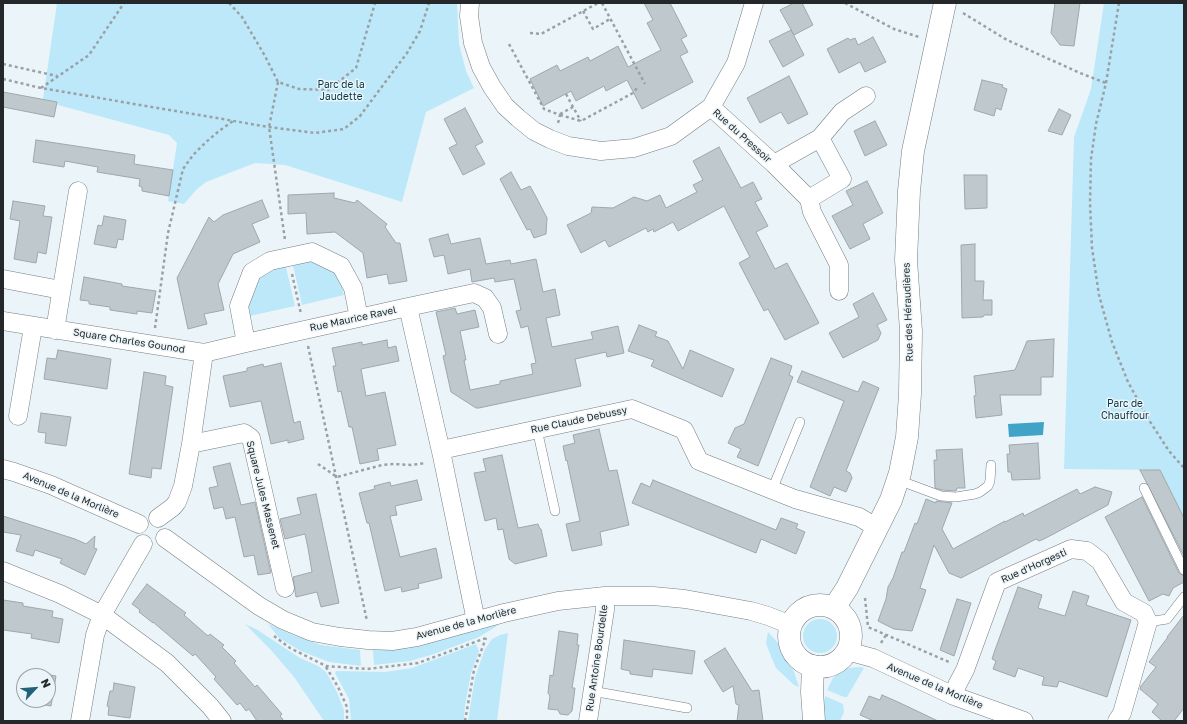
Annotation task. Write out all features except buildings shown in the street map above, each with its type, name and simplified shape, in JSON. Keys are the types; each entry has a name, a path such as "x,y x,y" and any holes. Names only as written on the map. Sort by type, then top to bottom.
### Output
{"street":[{"name":"Rue du Pressoir","path":"470,3 470,16 474,43 481,67 505,106 534,131 550,140 568,146 595,150 634,148 671,136 711,107 736,63 754,3"},
{"name":"Rue des Héraudières","path":"834,608 847,588 876,527 891,500 898,480 907,437 910,394 911,331 906,260 911,167 913,151 953,8"},
{"name":"Rue du Pressoir","path":"774,164 820,138 842,112 866,96"},
{"name":"Rue du Pressoir","path":"711,107 774,164 809,199 812,212 840,265 839,291"},
{"path":"809,199 842,179 820,138"},
{"path":"55,330 78,191"},
{"path":"246,343 239,306 252,272 270,261 288,257 312,252 341,266 353,288 359,318"},
{"path":"3,279 61,290"},
{"path":"408,307 474,293 485,298 492,308 498,334"},
{"name":"Rue Maurice Ravel","path":"204,353 408,307 434,456 476,621"},
{"name":"Square Charles Gounod","path":"3,321 33,327 204,353"},
{"path":"18,416 33,327"},
{"path":"158,518 173,507 181,494 192,444 204,353"},
{"name":"Rue Claude Debussy","path":"434,456 537,429 632,409 684,430 699,460 795,499 859,517 876,527"},
{"name":"Square Jules Massenet","path":"192,444 244,433 251,438 285,588"},
{"name":"Avenue de la Morlière","path":"3,469 51,485 139,524"},
{"path":"153,516 158,518 165,524 165,538 160,544 155,546 143,544 137,534 139,524 147,517 153,516"},
{"name":"Avenue de la Morlière","path":"165,538 259,606 283,620 312,632 340,638 392,641 417,637 504,613 558,601 605,596 653,596 685,599 751,611 791,625"},
{"path":"80,721 95,635 102,615 143,544"},
{"name":"Rue d'Horgesti","path":"954,696 997,582 1071,549 1087,551 1100,561 1124,602 1144,613 1148,622"},
{"path":"3,571 60,594 102,615 167,663 210,706 222,721"},
{"name":"Rue Antoine Bourdelle","path":"588,721 605,610 605,596"},
{"path":"821,605 834,608 844,616 850,627 851,639 847,651 841,659 823,667 813,666 804,662 793,651 789,641 791,625 798,614 808,607 821,605"},
{"path":"1117,721 1122,713 1148,622"},
{"name":"Avenue de la Morlière","path":"847,651 873,658 954,696 1023,721"},
{"path":"813,666 812,692 814,721"}],"lane":[{"path":"772,490 800,422"},
{"path":"537,429 555,511"},
{"path":"898,480 941,496 956,497 975,494 986,489 988,486 990,481 991,465"},
{"path":"1144,488 1184,570"},
{"path":"1148,622 1167,619 1184,597"},
{"path":"592,691 687,708"}],"path":[{"path":"41,88 89,55 124,3"},
{"path":"229,3 242,17 278,82 269,127 288,257 367,621"},
{"path":"278,82 299,89 328,90 356,68 375,3"},
{"path":"3,79 41,88 269,127 315,132 344,129 360,116 407,53 420,31 429,3"},
{"path":"530,33 541,34 598,3"},
{"path":"602,3 645,84"},
{"path":"846,3 894,29 921,37"},
{"path":"1118,3 1106,83 1096,124 1091,159 1090,203 1092,248 1099,295 1112,342 1128,382 1147,417 1169,451 1184,468"},
{"path":"953,8 1007,40 1106,83"},
{"path":"583,11 593,29 610,19"},
{"path":"509,44 544,109 560,115 581,121 633,93 637,88"},
{"path":"3,64 57,76"},
{"path":"566,94 581,121"},
{"path":"557,125 560,115 573,107"},
{"path":"154,334 168,233 183,170 193,155 205,142 234,121"},
{"path":"336,477 382,465 411,465 434,456"},
{"path":"318,464 336,477"},
{"path":"865,598 868,627 955,665"},
{"path":"465,721 474,670 486,638"},
{"path":"326,666 347,707 347,721"}],"green space":[{"name":"Parc de la Jaudette","path":"57,3 457,3 459,44 466,71 474,88 426,112 402,202 285,165 255,163 206,182 197,189 184,204 168,201 177,143 169,135 58,105 57,102 43,99"},
{"name":"Parc de Chauffour","path":"1104,3 1184,3 1184,518 1160,470 1064,469 1074,137 1091,89"},
{"path":"305,259 335,269 340,278 344,295 302,305 292,261"},
{"path":"285,263 295,306 245,317 250,282"},
{"path":"817,619 823,619 827,620 834,626 837,636 836,643 830,650 823,653 817,653 813,652 806,646 803,639 803,633 804,629 810,622"},
{"path":"499,623 497,626 479,637 434,654 410,661 374,665 373,650 397,648"},
{"path":"245,624 256,629 300,658 318,666 326,672 337,692 344,710 344,721 324,721 294,677 271,650"},
{"path":"268,624 321,645 360,650 361,666 329,662 301,651 279,638"},
{"path":"768,632 778,643 782,654 793,669 799,687 794,685 776,668 766,643"},
{"path":"508,633 497,721 468,721 475,677 485,649 492,639"},
{"path":"476,644 479,651 471,673 464,721 351,721 349,699 335,673 336,671 385,672 412,668"},
{"path":"847,668 864,668 847,697 827,690 838,672"},
{"path":"825,696 843,704 844,712 840,721 823,721"}],"water":[{"path":"1044,422 1043,435 1009,437 1008,424"}]}
